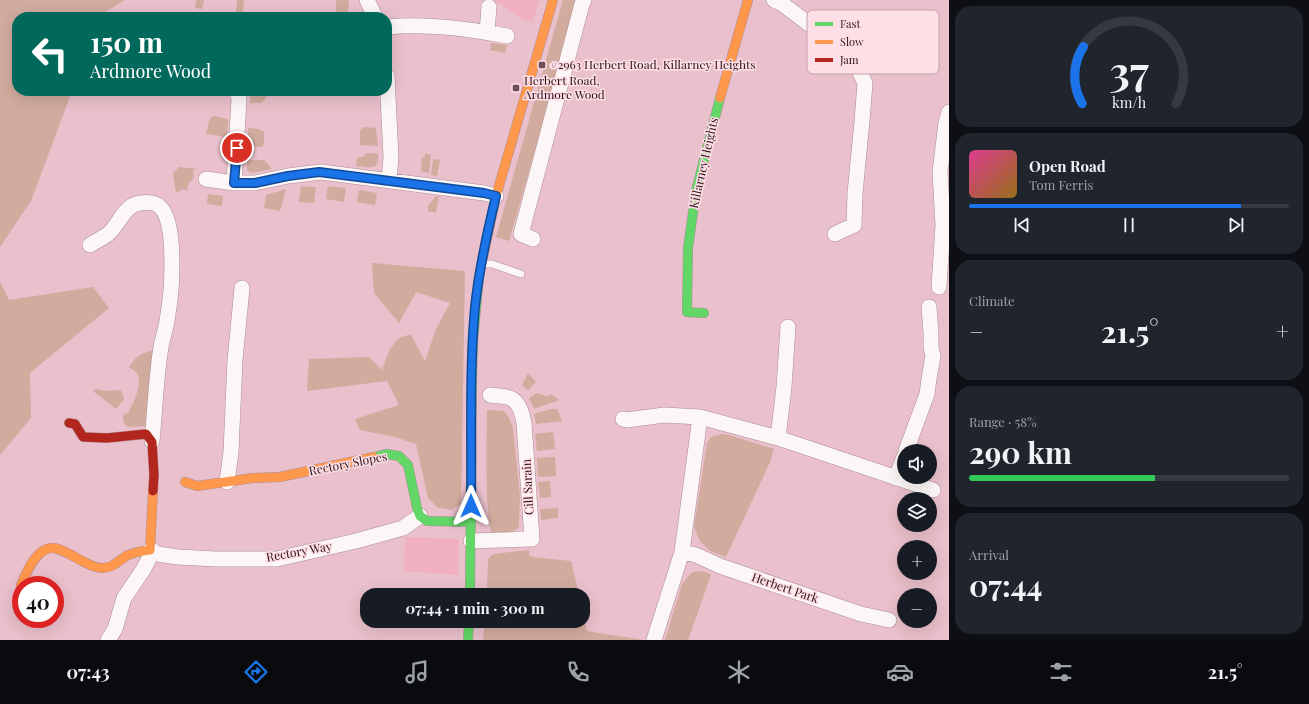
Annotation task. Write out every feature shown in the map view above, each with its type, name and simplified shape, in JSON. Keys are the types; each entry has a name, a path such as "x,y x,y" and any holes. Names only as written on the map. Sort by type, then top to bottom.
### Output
{"street":[{"path":"367,0 373,12"},
{"path":"470,588 473,342 481,263 496,196 553,0"},
{"path":"533,239 521,234 584,0"},
{"name":"Killarney Heights","path":"704,313 687,312 688,248 696,191 719,100 748,0"},
{"path":"774,0 781,3 807,22"},
{"path":"487,32 489,7"},
{"path":"392,27 441,26 507,36"},
{"path":"835,234 854,225 855,193 865,83 861,74"},
{"path":"234,183 238,96"},
{"path":"388,96 391,157 389,181"},
{"path":"939,287 946,226 940,172 946,123 949,112"},
{"path":"206,179 234,183 255,183 288,176 319,172 484,193 496,196"},
{"path":"90,245 109,234 133,204 141,202 153,203 160,206 168,224 171,240 171,283 168,314 161,347 152,441 154,475 151,550 143,570 124,598 115,629 108,640"},
{"path":"227,482 231,452 235,360 242,288"},
{"path":"909,444 927,394 933,356 931,348 929,307"},
{"path":"778,438 785,379 788,327"},
{"name":"Cill Sarain","path":"471,541 532,539 524,423 522,414 519,406 511,398 490,395"},
{"path":"623,419 627,420 664,415 700,417 778,438 934,490"},
{"path":"654,640 682,552 700,417"},
{"path":"69,423 75,424 83,437 106,438 146,434 152,441"},
{"name":"Rectory Slopes","path":"186,482 197,486 253,478 280,477 386,454 399,456 408,465 420,516"},
{"path":"420,516 427,521 471,522"},
{"name":"Rectory Way","path":"25,576 39,553 50,548 62,551 88,564 101,568 114,566 125,556 136,552 151,550 158,554 178,557 277,559 356,541 404,528 420,516"},
{"name":"Herbert Park","path":"682,552 696,555 720,566 860,614 889,620"},
{"path":"468,640 469,628"}],"lane":[{"path":"481,263 492,264 521,274"}],"shaded area":[{"path":"0,0 125,0 105,12 12,12 12,96 70,96 31,201 0,247"},
{"path":"196,0 204,0 202,9 195,8"},
{"path":"237,0 244,0 243,12 236,12"},
{"path":"336,0 348,0 348,12 336,12"},
{"path":"494,0 540,0 532,22 521,18"},
{"path":"563,0 578,0 509,241 496,237"},
{"path":"491,43 507,45 505,53 490,50"},
{"path":"251,96 266,96 261,103 250,103"},
{"path":"214,116 228,119 227,137 206,134 210,118"},
{"path":"364,127 376,128 378,146 360,145 360,130"},
{"path":"248,128 260,129 261,131 264,131 264,143 262,147 248,146"},
{"path":"366,153 378,154 377,164 372,167 356,166 357,158 363,157"},
{"path":"425,153 431,155 429,173 421,171 422,158 425,156"},
{"path":"433,159 440,160 437,176 431,175"},
{"path":"247,160 264,160 272,169 251,173 247,170"},
{"path":"179,167 198,169 194,170 194,177 188,185 187,191 183,189 176,193 173,173"},
{"path":"301,186 316,187 314,203 299,202"},
{"path":"328,186 346,188 344,202 326,199"},
{"path":"286,189 280,211 264,208 266,195"},
{"path":"359,190 377,193 375,205 357,202"},
{"path":"208,194 223,196 222,206 207,204"},
{"path":"436,196 439,196 436,213 428,211 428,206"},
{"path":"372,263 465,271 461,504 451,510 437,507 428,498 416,444 395,437 360,430 355,419 399,405 387,381 307,391 309,359 369,357 382,370 389,352 395,342 399,338 411,335 425,361 436,329 450,303 416,292 399,323 374,293"},
{"path":"0,281 9,300 93,287 109,308 30,373 31,418 0,455"},
{"path":"156,350 148,426 128,427 123,421 123,416 124,414 128,413 134,402 139,382 135,371 129,368 134,360 140,355"},
{"path":"528,373 536,382 528,390 522,385"},
{"path":"96,389 105,391 120,390 124,399 116,409 93,391"},
{"path":"537,393 545,396 549,396 551,394 559,400 534,409 529,398"},
{"path":"551,409 557,409 562,421 536,424 534,414"},
{"path":"487,410 504,411 513,428 520,496 519,527 504,535 493,535 490,528 488,514"},
{"path":"553,432 555,449 537,451 535,434"},
{"path":"722,434 774,449 770,462 726,557 710,551 700,541 694,527 707,443 711,437"},
{"path":"555,457 556,476 538,477 537,458"},
{"path":"550,481 551,497 540,498 538,482"},
{"path":"558,508 558,518 541,520 540,509"},
{"path":"406,537 459,539 458,575 403,571"},
{"path":"529,550 529,555 533,557 571,561 577,588 487,588 488,559 493,554"},
{"path":"697,571 706,572 711,575 688,640 665,640 682,584 691,573"},
{"path":"484,628 586,628 587,631 643,640 483,640"}],"traffic: fast":[{"path":"704,313 687,312 688,248 696,191 720,98"},
{"path":"470,588 472,379 473,342 478,287"},
{"path":"374,457 386,454 399,456 408,465 417,508 420,516 427,521 471,522"},
{"path":"468,640 469,628"}],"traffic: slow":[{"path":"478,287 496,196 553,0"},
{"path":"720,98 748,0"},
{"path":"185,482 197,486 253,478 280,477 374,457"},
{"path":"25,576 37,556 42,551 48,549 54,548 61,550 89,565 102,568 112,566 126,556 150,550 153,491"}],"traffic: jam":[{"path":"69,423 75,424 83,437 107,438 146,434 152,442 154,475 153,491"}],"place":[{"name":"#2963 Herbert Road, Killarney Heights","path":"542,65"},
{"name":"Herbert Road, Ardmore Wood","path":"516,88"}],"route":[{"path":"237,148 234,183 255,183 288,176 319,172 484,193 496,196 481,263 473,342 471,506"}]}
